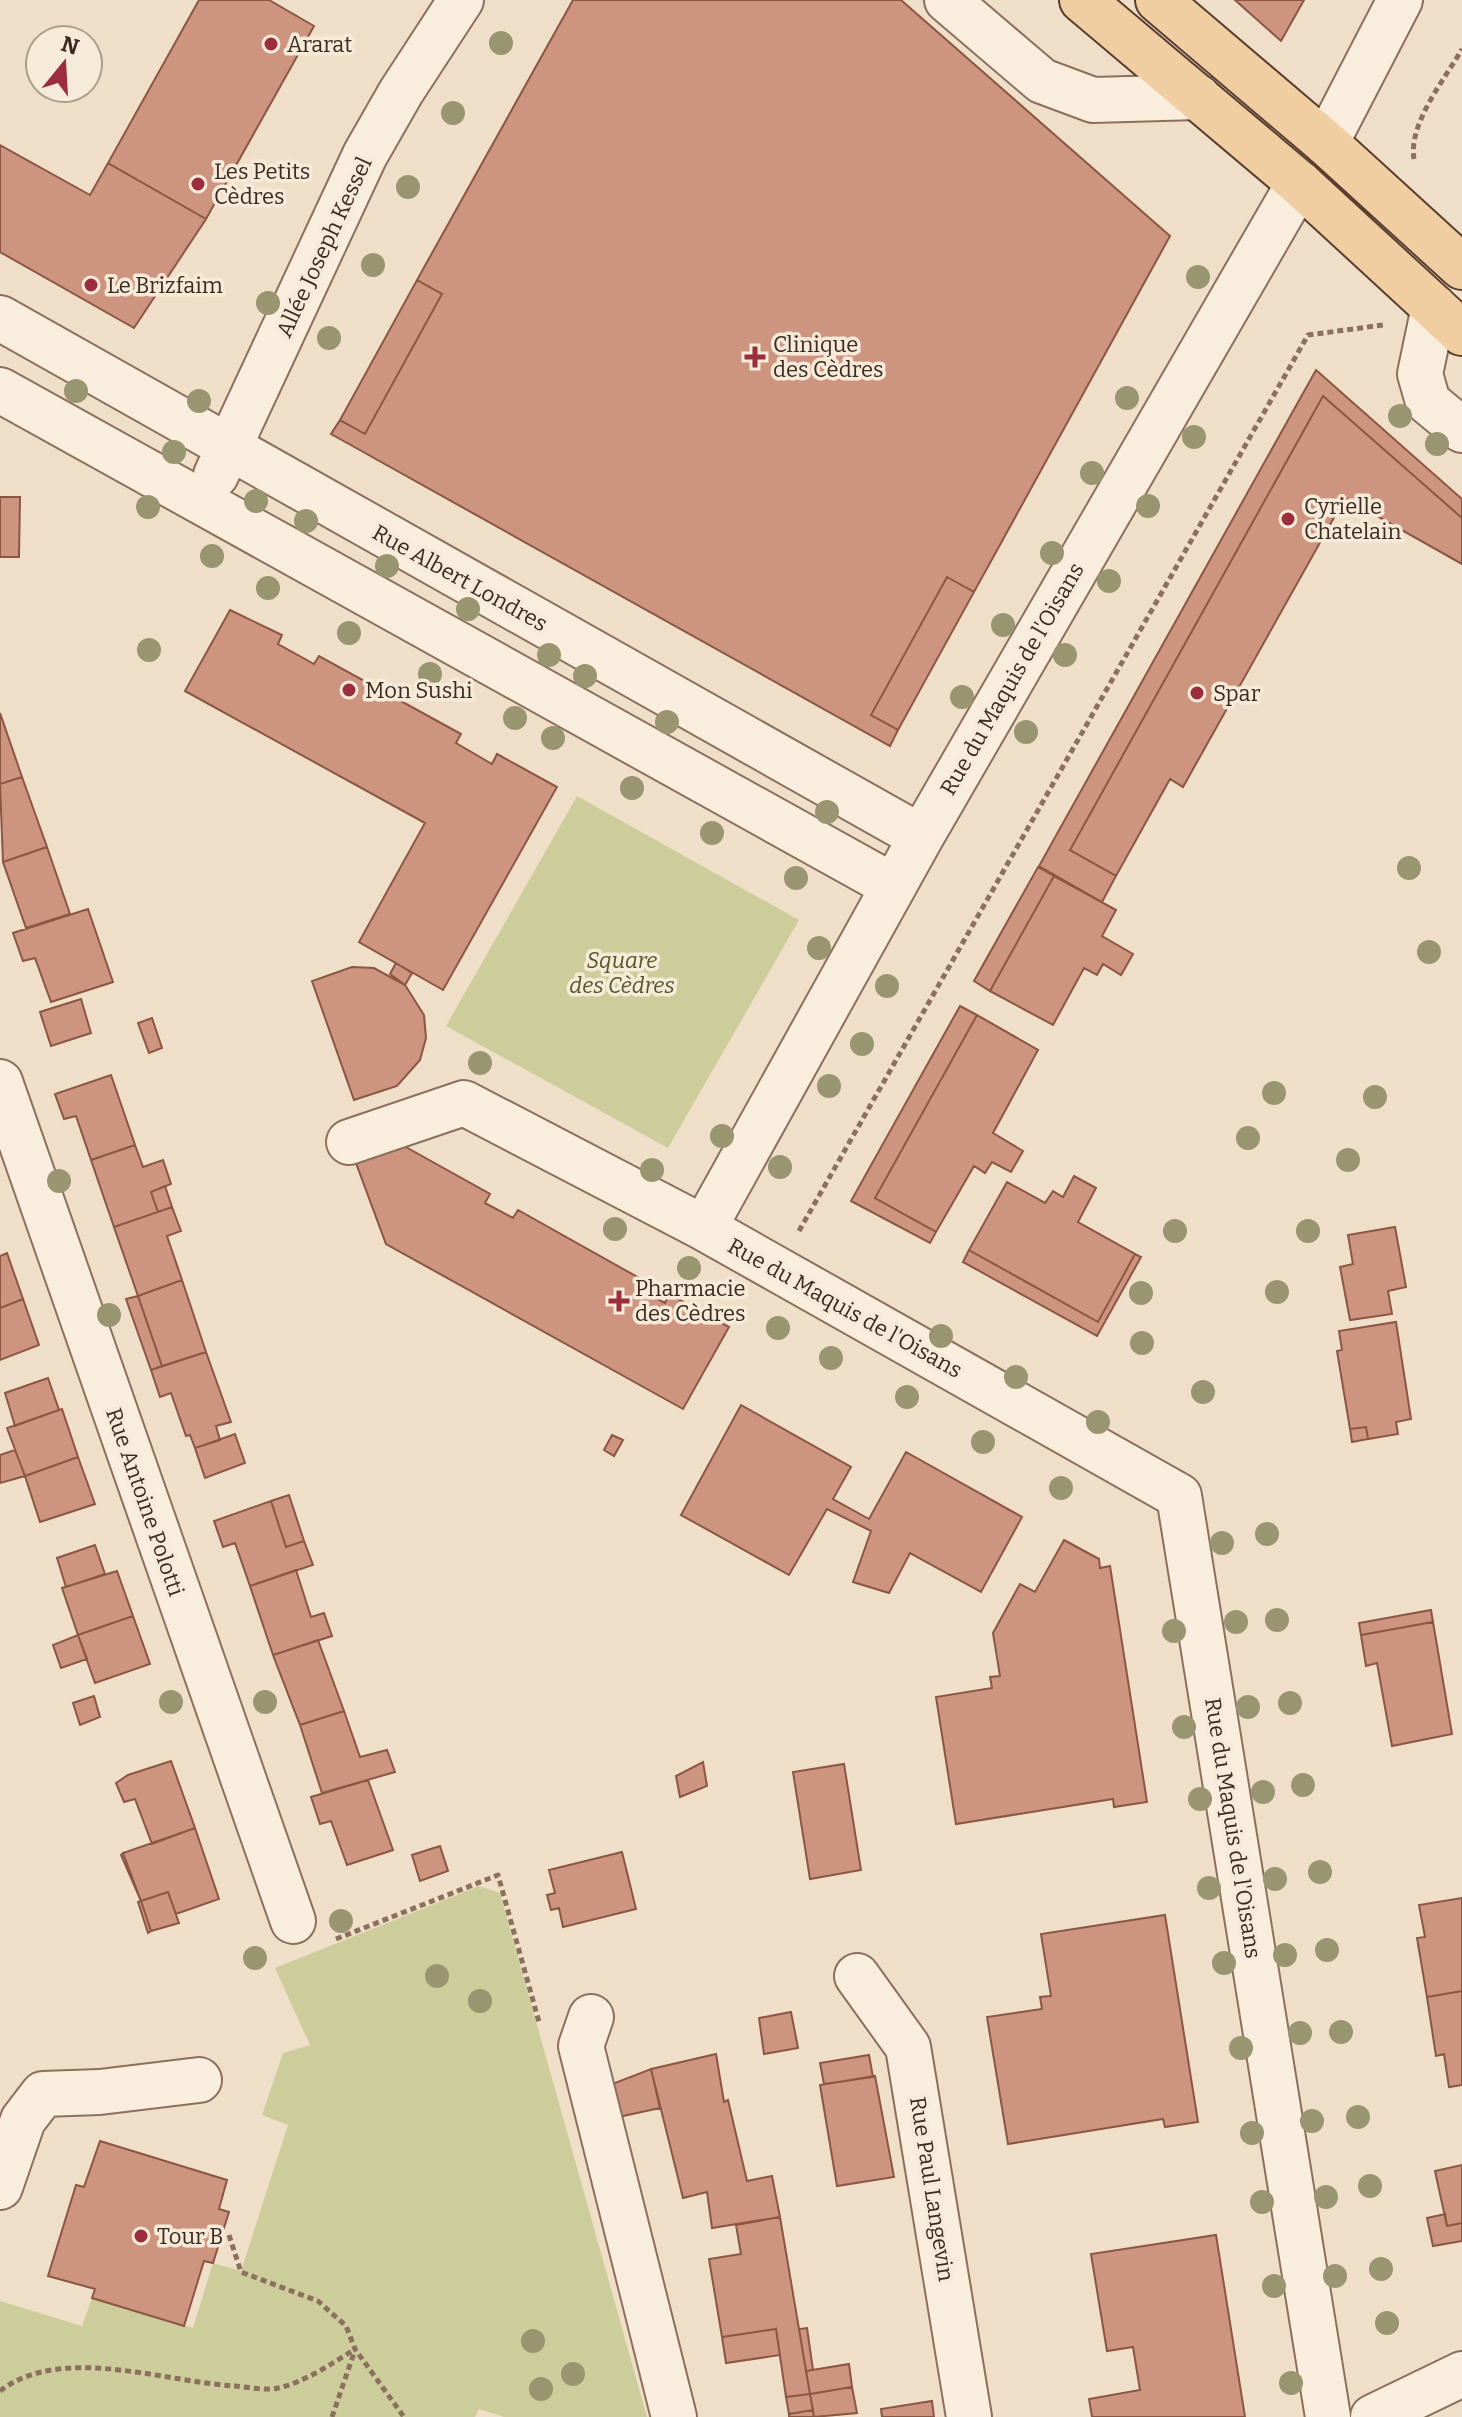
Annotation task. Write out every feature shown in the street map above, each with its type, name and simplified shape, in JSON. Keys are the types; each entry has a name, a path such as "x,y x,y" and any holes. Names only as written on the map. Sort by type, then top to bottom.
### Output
{"main road":[{"path":"1082,0 1299,183 1448,320"},
{"path":"1158,0 1326,143 1462,267"},
{"path":"1299,183 1326,143"}],"street":[{"name":"Allée Joseph Kessel","path":"201,501 231,448 365,155 401,92 461,0"},
{"path":"947,0 1042,81 1093,100 1198,97"},
{"path":"1326,143 1400,0"},
{"name":"Rue du Maquis de l'Oisans","path":"1299,183 893,886 704,1228 1179,1496 1328,2417"},
{"name":"Rue Albert Londres","path":"0,318 921,837"},
{"path":"1448,320 1420,374 1428,402 1462,430"},
{"path":"0,390 893,886"},
{"name":"Rue Antoine Polotti","path":"0,1082 293,1921"},
{"path":"349,1142 464,1103 704,1228"},
{"name":"Rue Paul Langevin","path":"857,1976 908,2047 969,2417"},
{"path":"591,2017 581,2046 674,2417"},
{"path":"0,2187 23,2120 43,2094 100,2092 199,2080"},
{"path":"1373,2417 1462,2374"}],"path":[{"path":"1416,171 1412,147 1422,121 1462,49"},
{"path":"777,1270 1308,335 1384,325"},
{"path":"293,1921 312,1939 315,1947 498,1875 540,2026"},
{"path":"229,2235 241,2272 318,2301 346,2326 355,2349 404,2417"},
{"path":"0,2391 17,2377 53,2370 100,2368 208,2384 277,2388 329,2365 355,2349"},
{"path":"332,2417 355,2349"}],"green space":[{"name":"Square des Cèdres","path":"577,796 799,920 668,1148 446,1026"},
{"path":"479,1886 500,1893 647,2417 504,2417 479,2409 475,2417 0,2417 0,2301 82,2326 92,2298 193,2328 213,2263 241,2271 288,2125 262,2115 283,2053 310,2045 275,1968"}],"building":[{"path":"199,0 269,0 314,26 206,219 108,163"},
{"name":"Clinique des Cèdres","path":"573,0 901,0 1170,236 974,592 947,577 871,715 898,730 890,746 331,434 340,420 365,434 442,294 417,280"},
{"path":"1235,0 1304,0 1281,41"},
{"path":"0,145 90,195 108,163 206,219 134,328 0,252"},
{"path":"417,280 442,294 365,434 340,420"},
{"path":"1316,370 1462,499 1462,518 1323,396 1070,850 1116,876 1102,902 1039,866"},
{"path":"1323,396 1462,518 1462,564 1345,498 1183,787 1170,779 1116,876 1070,850"},
{"path":"0,497 20,497 19,557 0,557"},
{"path":"947,577 974,592 898,730 871,715"},
{"path":"230,610 282,635 278,644 314,664 319,656 461,734 456,743 492,764 497,754 557,787 443,990 359,942 425,823 185,691"},
{"path":"0,713 22,777 0,784"},
{"path":"22,777 47,847 3,862 0,784"},
{"path":"47,847 70,914 26,928 3,862"},
{"path":"1038,867 1054,876 990,991 974,981"},
{"path":"1054,876 1116,910 1102,936 1133,954 1121,975 1103,964 1097,975 1084,968 1053,1025 990,991"},
{"path":"88,909 113,982 51,1002 35,958 23,961 13,933"},
{"path":"396,963 412,973 405,985 390,974"},
{"path":"352,967 374,968 405,985 424,1015 426,1038 420,1060 397,1086 354,1100 312,981"},
{"path":"81,999 91,1033 51,1046 40,1012"},
{"path":"960,1006 977,1015 875,1198 936,1232 930,1243 851,1201"},
{"path":"977,1015 1038,1050 993,1133 1023,1151 1011,1172 992,1162 985,1173 974,1166 936,1232 875,1198"},
{"path":"152,1018 162,1048 149,1053 138,1023"},
{"path":"111,1075 135,1145 91,1160 76,1116 64,1119 55,1094"},
{"path":"135,1145 143,1167 163,1160 171,1184 151,1192 158,1212 114,1227 91,1160"},
{"path":"404,1146 490,1194 485,1203 513,1218 518,1210 641,1279 637,1288 665,1303 669,1294 729,1327 683,1409 386,1244 356,1163"},
{"path":"1074,1176 1096,1188 1078,1222 1135,1254 1098,1322 969,1250 1007,1182 1045,1203 1053,1191 1063,1197"},
{"path":"165,1186 172,1207 158,1212 151,1192"},
{"path":"172,1207 181,1231 167,1236 182,1280 138,1296 114,1227"},
{"path":"1395,1227 1406,1287 1388,1291 1392,1314 1350,1320 1340,1267 1353,1264 1348,1235"},
{"path":"969,1250 1098,1322 1135,1254 1141,1257 1097,1336 963,1262"},
{"path":"7,1253 23,1299 0,1308 0,1256"},
{"path":"182,1280 206,1352 162,1366 138,1296"},
{"path":"138,1296 162,1366 151,1370 126,1299"},
{"path":"23,1299 39,1345 0,1360 0,1308"},
{"path":"1396,1322 1411,1419 1396,1422 1398,1434 1368,1439 1366,1427 1350,1429 1337,1351 1342,1350 1339,1331"},
{"path":"206,1352 231,1422 216,1426 220,1440 195,1448 190,1435 186,1436 171,1393 160,1397 151,1370"},
{"path":"48,1378 59,1410 15,1426 5,1393"},
{"path":"741,1405 851,1467 833,1499 869,1519 906,1452 1022,1517 981,1592 910,1553 889,1593 853,1582 871,1531 827,1509 789,1575 681,1515"},
{"path":"62,1409 78,1457 25,1476 7,1428"},
{"path":"1366,1427 1368,1439 1352,1442 1350,1429"},
{"path":"235,1434 245,1463 205,1478 195,1448"},
{"path":"612,1435 623,1440 614,1456 604,1450"},
{"path":"15,1450 25,1476 0,1483 0,1455"},
{"path":"78,1457 95,1504 40,1522 25,1476"},
{"path":"289,1495 304,1541 286,1547 271,1501"},
{"path":"271,1501 286,1547 304,1541 313,1565 250,1586 235,1543 223,1547 214,1521"},
{"path":"1064,1540 1099,1559 1100,1568 1110,1566 1147,1802 1114,1807 1113,1799 956,1824 936,1697 992,1688 990,1677 1000,1676 993,1633 1020,1584 1035,1592"},
{"path":"95,1545 105,1574 66,1587 57,1558"},
{"path":"296,1570 311,1617 324,1613 332,1636 273,1655 250,1586"},
{"path":"117,1571 133,1616 78,1635 62,1588"},
{"path":"1431,1610 1433,1622 1361,1635 1359,1623"},
{"path":"133,1616 150,1664 95,1683 78,1635"},
{"path":"1433,1622 1452,1734 1392,1746 1377,1663 1366,1666 1361,1635"},
{"path":"78,1635 87,1659 61,1668 53,1645"},
{"path":"318,1640 344,1711 300,1725 273,1655"},
{"path":"94,1696 100,1717 80,1725 73,1703"},
{"path":"344,1711 360,1757 387,1750 395,1772 322,1793 300,1725"},
{"path":"171,1761 195,1828 152,1844 135,1799 124,1802 116,1783 128,1775"},
{"path":"703,1762 707,1786 680,1797 676,1776"},
{"path":"844,1764 861,1870 810,1879 793,1772"},
{"path":"368,1780 393,1850 347,1865 331,1821 320,1824 311,1797"},
{"path":"195,1828 219,1899 176,1914 168,1892 141,1901 123,1853"},
{"path":"440,1846 448,1871 420,1881 412,1855"},
{"path":"622,1852 636,1909 563,1927 559,1908 551,1910 547,1895 555,1893 549,1870"},
{"path":"123,1853 141,1901 121,1855"},
{"path":"168,1892 179,1923 151,1931 141,1901"},
{"path":"1462,1898 1462,1991 1427,1997 1417,1938 1425,1937 1419,1905"},
{"path":"141,1901 151,1931 148,1933 138,1902"},
{"path":"1165,1915 1198,2122 1165,2127 1163,2119 1008,2144 987,2017 1042,2009 1040,1997 1051,1996 1041,1934"},
{"path":"1462,1991 1462,2085 1449,2087 1444,2054 1436,2056 1427,1997"},
{"path":"791,2012 798,2048 764,2054 759,2018"},
{"path":"716,2054 724,2102 728,2100 747,2181 772,2176 780,2217 712,2228 707,2192 683,2198 651,2069"},
{"path":"869,2055 873,2077 824,2084 820,2063"},
{"path":"651,2069 660,2108 614,2118 607,2086"},
{"path":"875,2076 894,2177 837,2186 820,2085"},
{"name":"Tour B","path":"100,2141 227,2180 219,2209 229,2212 213,2263 204,2261 184,2326 92,2298 95,2289 48,2276 76,2185 84,2187"},
{"path":"1462,2165 1462,2223 1447,2226 1435,2171"},
{"path":"1445,2214 1447,2226 1462,2223 1462,2241 1433,2246 1427,2218"},
{"path":"780,2217 810,2394 786,2397 776,2329 722,2337 709,2259 741,2254 736,2225"},
{"path":"1216,2235 1245,2417 1092,2417 1089,2399 1140,2390 1133,2347 1107,2351 1091,2254"},
{"path":"807,2328 813,2370 806,2371 799,2329"},
{"path":"776,2329 780,2355 726,2363 722,2337"},
{"path":"849,2364 852,2387 810,2394 806,2371"},
{"path":"852,2387 857,2413 814,2417 810,2394"},
{"path":"810,2394 813,2410 789,2414 786,2397"},
{"path":"932,2401 934,2417 882,2417 881,2409"},
{"path":"813,2410 814,2417 789,2417 789,2414"}],"place":[{"name":"Ararat","path":"271,44"},
{"name":"Les Petits Cèdres","path":"198,184"},
{"name":"Le Brizfaim","path":"91,285"},
{"name":"Clinique des Cèdres","path":"755,357"},
{"name":"Cyrielle Chatelain","path":"1288,519"},
{"name":"Mon Sushi","path":"349,690"},
{"name":"Spar","path":"1197,693"},
{"name":"Pharmacie des Cèdres","path":"619,1301"},
{"name":"Tour B","path":"141,2236"}]}
